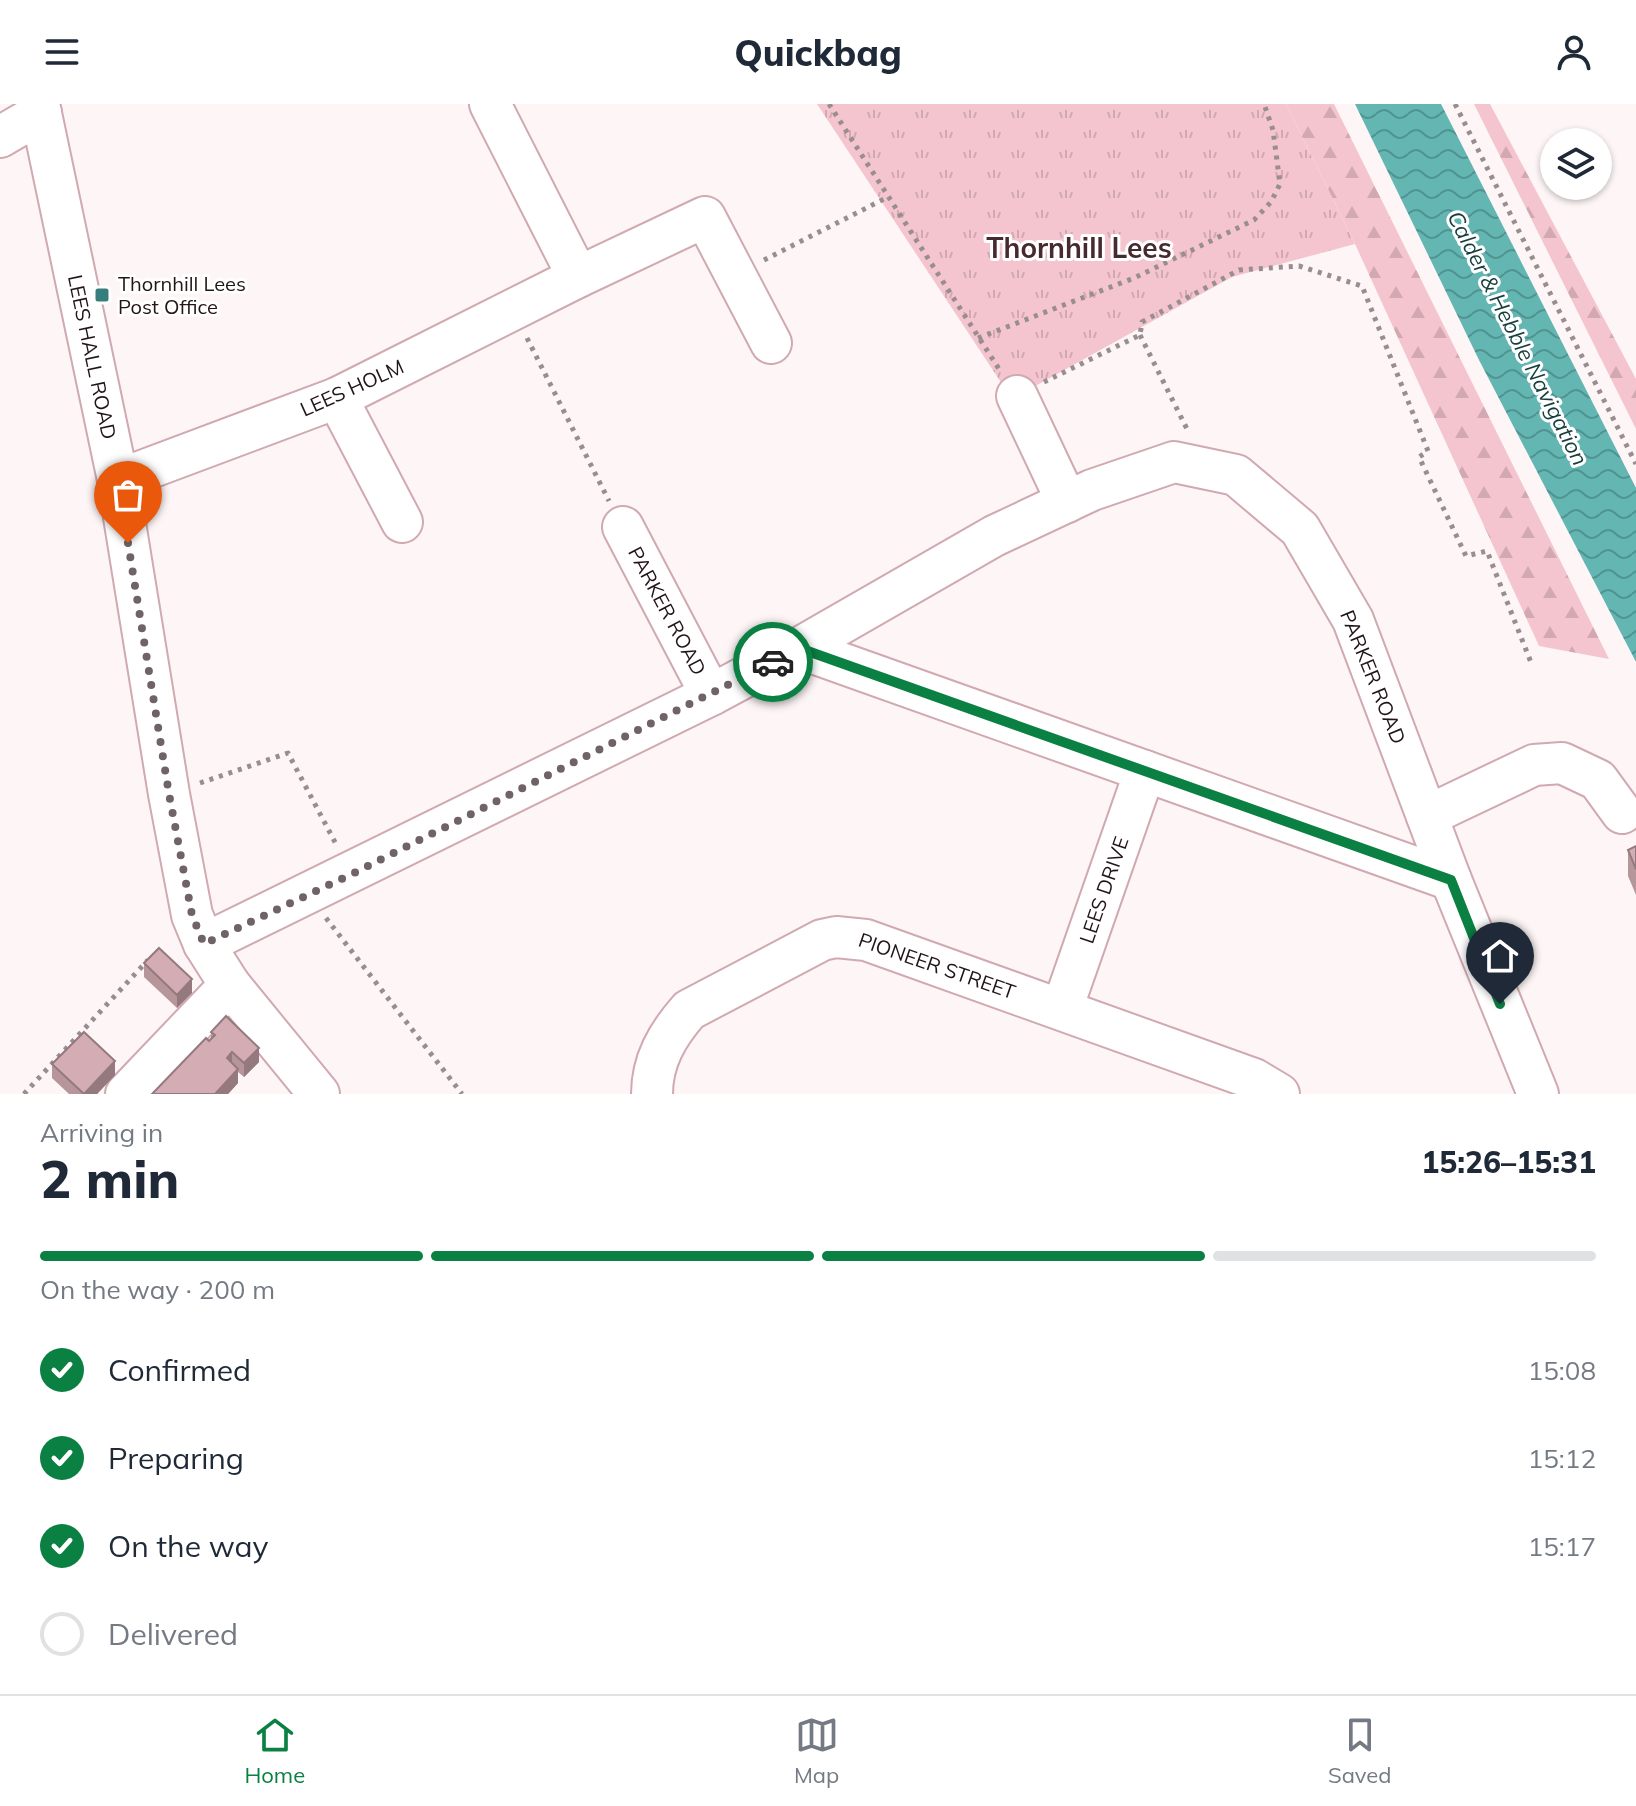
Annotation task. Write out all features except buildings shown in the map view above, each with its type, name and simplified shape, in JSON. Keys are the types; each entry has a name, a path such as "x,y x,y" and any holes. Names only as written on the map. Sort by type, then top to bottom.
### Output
{"street":[{"path":"490,104 578,277"},
{"path":"0,137 40,108"},
{"name":"LEES HALL ROAD","path":"40,108 118,480 192,915 204,944 230,985 319,1094"},
{"name":"LEES HOLM","path":"118,480 337,398 705,217 771,343"},
{"path":"1017,396 1067,502"},
{"path":"337,398 402,522"},
{"name":"PARKER ROAD","path":"204,944 352,874 711,695 994,536 1092,490 1174,462 1236,475 1300,529 1353,620 1451,880 1538,1094"},
{"name":"PARKER ROAD","path":"623,527 711,695"},
{"path":"799,648 1451,880"},
{"path":"1427,816 1534,765 1562,763 1598,780 1622,813"},
{"name":"LEES DRIVE","path":"1062,1009 1145,771"},
{"name":"PIONEER STREET","path":"652,1094 655,1066 663,1046 689,1010 822,940 850,937 866,940 1254,1079 1279,1094"},
{"path":"126,1094 230,985"}],"path":[{"path":"829,104 1017,396 1140,335"},
{"path":"978,338 1134,278 1254,220 1271,202 1280,184 1273,130 1264,104"},
{"path":"1455,104 1636,464"},
{"path":"735,274 888,197"},
{"path":"1188,432 1140,335 1142,322 1239,270 1299,266 1362,286 1428,451 1419,457 1466,556 1487,551 1532,665"},
{"path":"513,311 623,527"},
{"path":"169,794 288,753 352,874"},
{"path":"308,895 462,1094"},
{"path":"24,1094 152,955"}],"green space":[{"path":"817,104 1286,104 1355,244 1232,277 1012,399"},
{"path":"1286,104 1334,104 1609,659 1539,646 1355,244"},
{"path":"1474,104 1490,104 1636,379 1636,429"}],"water":[{"name":"Calder & Hebble Navigation","path":"1355,104 1441,104 1636,488 1636,662 1479,360"}],"way so far":[{"path":"128,543 169,794 192,915 204,944 352,874 773,662"}],"place":[{"name":"Thornhill Lees Post Office","path":"102,295"}],"district":[{"name":"Thornhill Lees","path":"1079,248"}],"route":[{"path":"773,662 799,648 1451,880 1500,1004"}]}
